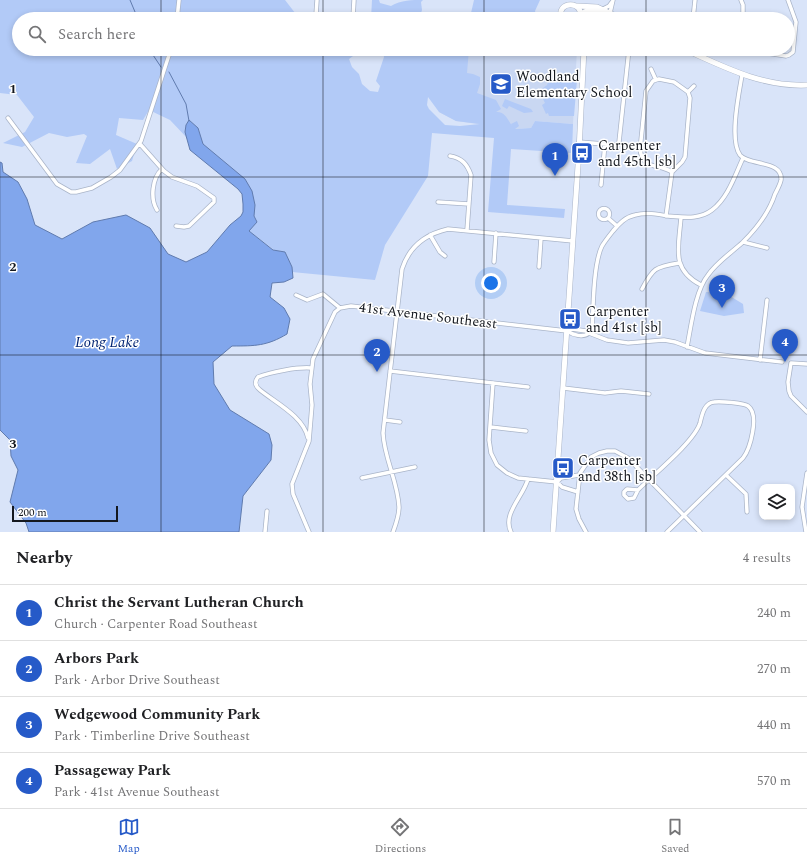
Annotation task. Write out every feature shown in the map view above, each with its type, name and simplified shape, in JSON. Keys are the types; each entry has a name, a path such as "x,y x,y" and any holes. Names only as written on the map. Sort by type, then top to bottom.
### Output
{"street":[{"path":"178,12 179,0"},
{"path":"316,12 317,0"},
{"path":"353,12 354,0"},
{"path":"694,12 695,0"},
{"path":"740,0 743,4 743,12"},
{"path":"788,0 792,12"},
{"path":"600,10 609,6 613,1"},
{"path":"610,12 613,1"},
{"path":"573,3 580,12"},
{"path":"563,4 573,3 593,6 603,12"},
{"path":"585,12 589,10 600,10 607,12"},
{"path":"795,19 795,32"},
{"path":"8,118 56,184 71,192 92,188 120,170 140,144 169,56"},
{"path":"553,532 573,241 584,56"},
{"path":"579,142 617,145 619,142 628,56"},
{"path":"700,56 762,81 807,85"},
{"path":"651,69 656,80"},
{"path":"687,347 701,285 708,274 724,257 743,242 765,216 772,204 781,179 773,167 743,158 738,151 735,142 737,108 742,74"},
{"path":"666,216 672,172 685,157 690,98 688,92 674,82 663,79 653,81 646,91 640,150 642,157 650,165 667,169 672,172"},
{"path":"688,92 694,86"},
{"path":"140,144 162,169 172,177 197,186 214,198 214,202 190,226 176,226"},
{"path":"601,185 605,144"},
{"path":"450,156 457,157 462,160 468,166 471,175 467,230"},
{"path":"590,334 598,256 602,247 617,226 626,218 647,213 681,217 703,215 719,204 743,158"},
{"path":"157,210 154,203 154,188 156,177 162,169"},
{"path":"438,202 469,204"},
{"path":"681,217 679,263 687,276 701,285"},
{"path":"608,218 617,226"},
{"path":"393,532 399,508 383,437 402,269 405,260 414,247 430,235 448,229 573,241"},
{"path":"494,262 496,233"},
{"path":"430,235 440,252 445,256"},
{"path":"539,268 541,238"},
{"path":"743,242 768,248"},
{"path":"642,289 652,272 657,268 679,263"},
{"name":"41st Avenue Southeast","path":"296,295 307,300 323,294 340,308 351,306 567,331 572,329 586,331 607,340 628,343 664,340 675,342 705,353 782,362"},
{"path":"760,360 767,300"},
{"path":"308,439 312,416 310,384 313,359 328,325 335,312 340,308"},
{"path":"807,364 791,363 788,382 789,391 792,397 807,412"},
{"path":"309,532 294,498 292,489 295,477 308,447 307,432 301,423 256,387 255,383 258,376 296,368 311,368"},
{"path":"390,372 528,387"},
{"path":"493,383 489,440 491,453 497,465 507,474 518,478 557,482 562,487 578,492"},
{"path":"563,388 605,393 621,391 649,394"},
{"path":"638,490 694,435 707,405 714,402 742,404 748,406 752,415 753,431 748,452 667,532"},
{"path":"385,420 400,422"},
{"path":"491,427 526,431"},
{"path":"586,532 579,519 576,509 579,475 591,457 607,451 615,451 628,458 700,532"},
{"path":"362,478 415,468"},
{"path":"806,532 802,501 807,473"},
{"path":"557,482 561,478 579,475"},
{"path":"726,475 746,494 747,512"},
{"path":"511,532 508,524 509,517 524,490 528,479"},
{"path":"265,532 267,511"}],"shaded area":[{"path":"0,0 285,0 294,12 12,12 12,56 353,56 349,59 352,67 359,74 362,84 370,91 378,92 380,86 376,81 384,56 468,56 467,73 480,77 480,84 477,93 496,100 501,109 496,112 504,114 512,126 511,124 517,121 519,126 515,129 531,128 535,121 573,124 572,153 511,149 507,205 565,209 564,218 488,212 494,138 432,133 428,176 385,245 375,280 292,272 292,267 285,252 274,250 249,231 257,222 254,216 254,205 245,179 203,144 198,128 189,120 186,125 186,134 188,139 170,120 149,110 143,120 119,118 116,135 137,144 132,161 117,169 110,149 90,164 76,163 87,136 84,134 67,137 49,133 22,147 3,143 25,132 34,117 17,95 0,93","holes":["428,97 439,112 456,121 480,124 460,126 445,125 429,109 427,105"]},
{"path":"372,0 379,0 380,3 391,6 403,1 423,0 421,2 421,12 371,12"},
{"path":"474,0 540,0 535,12 471,12"},
{"name":"Woodland Elementary School","path":"430,56 577,56 573,124 535,121 531,128 513,129 456,121 439,112"},
{"path":"552,75 564,77 568,76 577,80 574,116 549,116 548,113 546,114 542,105 545,103 542,97 543,88 547,85 549,79 552,78"},
{"path":"505,99 531,109 533,112 524,113 509,106 507,109 502,106"},
{"path":"706,292 725,293 743,304 744,313 724,316 700,311"}],"water":[{"name":"Long Lake","path":"189,120 198,128 203,144 245,179 252,191 255,205 254,216 257,222 249,231 273,250 285,252 292,267 293,278 284,282 272,283 270,297 284,308 290,319 287,334 267,343 247,346 232,346 213,362 214,384 230,410 269,434 272,445 271,460 243,496 239,532 29,532 26,523 10,502 18,470 11,456 10,440 0,430 0,162 2,163 3,172 18,182 27,199 35,225 62,239 93,222 126,215 150,228 168,254 186,262 207,252 243,212 242,194 238,189 190,150 185,132 186,125"}],"waterway":[{"path":"130,0 135,12"},
{"path":"154,56 161,67"},
{"path":"169,72 186,104 189,121"}],"place":[{"name":"Woodland Elementary School","path":"501,84"},
{"name":"Carpenter and 45th [sb]","path":"582,153"},
{"name":"Christ the Servant Lutheran Church","path":"555,176"},
{"name":"Wedgewood Community Park","path":"722,308"},
{"name":"Carpenter and 41st [sb]","path":"570,319"},
{"name":"Passageway Park","path":"785,362"},
{"name":"Arbors Park","path":"377,372"},
{"name":"Carpenter and 38th [sb]","path":"563,468"}]}
